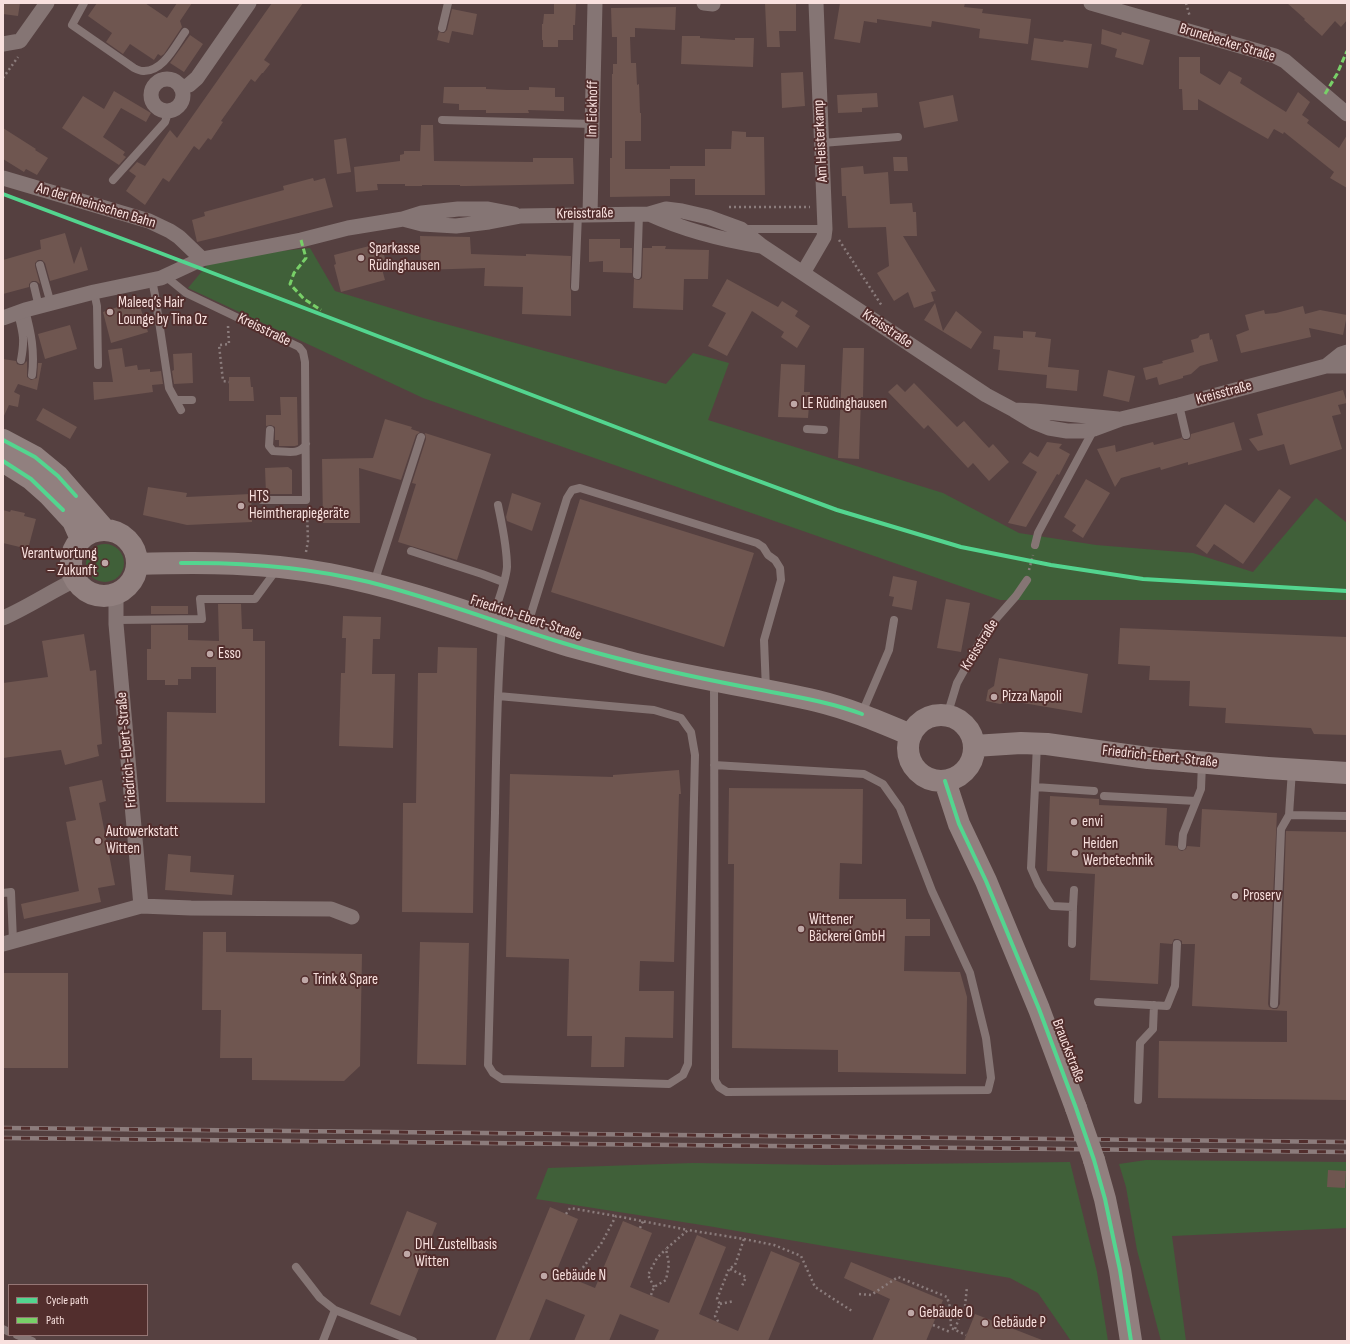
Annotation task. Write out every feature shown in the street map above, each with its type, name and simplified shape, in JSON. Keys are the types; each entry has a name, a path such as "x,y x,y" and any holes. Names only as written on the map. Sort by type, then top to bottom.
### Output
{"street":[{"path":"3,44 20,41 47,3"},
{"path":"181,88 189,85 197,78 249,3"},
{"name":"Im Eickhoff","path":"584,214 592,124 595,3"},
{"name":"Am Heisterkamp","path":"816,3 825,233"},
{"name":"Brunebecker Straße","path":"1091,3 1275,56 1290,65 1347,114"},
{"path":"171,79 181,88 183,94 182,100 174,109 163,110 155,105 152,100 151,94 153,86 158,81 171,79"},
{"name":"An der Rheinischen Bahn","path":"3,178 149,221 179,237 202,259"},
{"name":"Kreisstraße","path":"3,318 33,308 94,292 158,278 202,259 301,240 348,228 403,219 422,224 456,226 490,222 520,216 644,214 666,209 708,217 741,229 762,246 986,395 1034,422 1049,428 1067,431 1095,422 1121,419 1179,405 1326,366 1347,366"},
{"name":"Kreisstraße","path":"644,214 741,243 762,246"},
{"path":"803,273 825,233"},
{"name":"Kreisstraße","path":"1326,366 1341,354 1347,352"},
{"path":"3,440 35,457 58,476 105,530"},
{"path":"3,461 31,479 48,495 73,521 81,539"},
{"path":"105,530 115,531 132,544 136,554 137,564 136,574 131,582 116,594 107,596 97,595 81,587 75,580 71,569 71,558 74,548 81,539 96,531 105,530"},
{"name":"Friedrich-Ebert-Straße","path":"137,564 216,562 278,566 304,569 373,584 462,609 564,644 628,661 714,681 817,701 862,714 911,735"},
{"path":"3,618 25,608 60,587 75,580"},
{"name":"Friedrich-Ebert-Straße","path":"116,594 141,906"},
{"path":"937,716 947,716 959,721 966,727 974,746 973,755 970,764 965,771 953,779 945,781 930,779 917,770 912,764 908,749 911,735 917,726 923,721 937,716"},
{"name":"Friedrich-Ebert-Straße","path":"974,746 1021,743 1037,744 1148,758 1347,772"},
{"name":"Brauckstraße","path":"945,781 959,824 989,888 1039,1009 1094,1160 1105,1199 1120,1270 1131,1341"},
{"path":"8,942 141,906 191,908 331,909 352,917"}],"lane":[{"path":"84,3 72,25 134,68 144,71 155,68 164,62 185,32"},
{"path":"442,28 448,3"},
{"path":"113,180 165,122 169,110"},
{"path":"442,120 592,124"},
{"path":"822,143 898,137"},
{"path":"575,286 584,214"},
{"path":"637,275 644,214"},
{"path":"741,229 825,233"},
{"path":"22,360 24,342 23,331 33,308 40,265"},
{"path":"158,278 155,295 169,388 181,410"},
{"name":"Kreisstraße","path":"158,278 299,347 303,352 305,362 306,444"},
{"path":"32,375 34,354 32,336 34,286"},
{"path":"94,292 97,306 98,365"},
{"path":"176,400 192,400"},
{"path":"1179,405 1186,435"},
{"path":"1035,545 1038,533 1095,422"},
{"path":"807,429 824,430"},
{"path":"270,430 269,446 273,451 297,452 304,448 306,444"},
{"path":"373,584 421,437"},
{"path":"262,500 306,500 306,444"},
{"path":"526,631 567,498 572,490 580,488 757,543 763,547 768,556 775,560 780,568 781,580 764,640 766,691"},
{"path":"498,505 505,540 507,568 499,602 497,621 498,696 488,1065 493,1073 502,1079 669,1084 684,1075 688,1064 695,755 690,732 681,718 654,710 498,696"},
{"path":"411,552 503,582"},
{"path":"117,620 202,619 200,599 255,599 278,566"},
{"name":"Kreisstraße","path":"947,716 956,684 986,629 1016,596 1027,580"},
{"path":"862,714 889,650 894,620"},
{"path":"714,681 714,764 715,1080 719,1087 727,1092 988,1090 991,1078 986,1038 970,973 932,891 900,808 883,784 864,774 714,764"},
{"path":"1037,744 1031,868 1038,884 1052,906 1073,907"},
{"path":"1182,846 1183,834 1201,789 1202,762"},
{"path":"1274,1004 1281,829 1289,815 1292,769"},
{"path":"1035,787 1094,791"},
{"path":"1104,796 1196,801"},
{"path":"1289,815 1347,816"},
{"path":"1072,944 1074,890"},
{"path":"3,893 11,892 8,942"},
{"path":"1098,1002 1167,1006 1176,986 1177,944"},
{"path":"1138,1100 1140,1043 1153,1029 1154,1005"},
{"path":"296,1267 320,1298 335,1310 413,1341"},
{"path":"323,1341 335,1310"},
{"path":"20,1336 32,1341"}],"path":[{"path":"3,78 20,54 20,41"},
{"path":"708,217 712,207 825,207"},
{"path":"825,233 837,236 883,308 873,320"},
{"path":"229,382 223,381 219,345 229,344 228,324 232,315"},
{"path":"304,569 308,541 306,500"},
{"path":"1027,580 1035,545"},
{"path":"566,1214 570,1208 774,1245 801,1256 816,1287 852,1311"},
{"path":"576,1280 581,1270 601,1244 616,1216"},
{"path":"640,1228 643,1221"},
{"path":"654,1287 648,1275 657,1258 688,1230"},
{"path":"720,1304 717,1299 729,1269 735,1265 744,1239"},
{"path":"651,1295 654,1287 666,1280 669,1264 666,1249"},
{"path":"729,1269 746,1277 742,1286"},
{"path":"859,1294 871,1295 898,1277 947,1297 950,1307 951,1328 966,1335"},
{"path":"955,1329 961,1312 965,1306 967,1287"},
{"path":"720,1304 734,1300"},
{"path":"719,1323 715,1316 720,1304"},
{"path":"933,1325 950,1332"}],"green space":[{"path":"310,248 335,291 420,317 666,384 693,353 729,363 708,420 943,493 1019,533 1096,545 1193,553 1253,572 1316,498 1347,523 1347,600 1000,600 423,398 188,288 213,258"},
{"path":"105,544 118,550 124,563 118,576 105,582 92,576 86,563 92,550"},
{"path":"1146,1160 1347,1162 1347,1228 1172,1236 1186,1341 1161,1341 1137,1250 1126,1187 1119,1164"},
{"path":"1070,1162 1097,1272 1108,1341 1071,1341 1038,1293 1010,1278 708,1226 536,1199 548,1168 693,1163 829,1165"}],"building":[{"path":"3,3 20,3 18,16 3,14"},
{"path":"97,3 145,3 167,18 177,3 192,3 180,21 182,27 164,54 161,56 158,54 154,60 130,44 123,54 106,42 112,33 88,16"},
{"path":"272,3 303,3 264,60 270,64 255,82 251,79 221,121 223,122 211,140 208,138 199,150 194,146 169,182 163,178 145,205 126,191 136,176 129,171 137,162 145,166 170,130 177,138"},
{"path":"554,3 576,3 575,25 573,25 573,40 558,40 558,47 543,47 542,24 544,14 554,14"},
{"path":"765,3 796,3 796,31 779,31 780,47 767,47"},
{"path":"840,3 965,3 964,7 983,9 982,13 1031,19 1028,44 979,38 980,29 932,21 931,27 877,19 877,23 864,21 860,43 834,39"},
{"path":"1287,3 1347,3 1347,20 1341,27 1335,21 1322,36"},
{"path":"676,7 675,30 635,28 635,37 630,37 631,63 636,63 637,85 639,84 641,141 625,141 625,169 670,169 670,166 705,166 705,149 731,149 732,131 746,132 746,137 764,137 765,195 695,195 695,179 670,179 670,196 610,197 610,158 612,158 612,74 613,64 617,64 617,37 612,37 611,8"},
{"path":"452,9 477,14 473,35 452,31 449,43 437,40 439,32 444,33 447,30"},
{"path":"1102,29 1121,35 1122,32 1150,40 1143,65 1115,57 1117,49 1101,44"},
{"path":"190,35 203,44 184,72 170,63"},
{"path":"682,36 700,36 700,38 735,40 735,38 754,38 753,67 681,64"},
{"path":"1034,38 1092,44 1088,68 1031,60"},
{"path":"1179,57 1200,57 1200,73 1220,85 1229,71 1242,78 1240,83 1286,112 1298,92 1310,102 1302,115 1309,120 1307,123 1339,148 1347,135 1347,188 1330,178 1334,172 1284,132 1283,134 1274,129 1268,139 1198,99 1198,110 1183,110 1182,89 1179,89"},
{"path":"803,72 805,106 782,108 781,73"},
{"path":"444,87 486,87 486,89 507,90 529,90 529,87 555,88 555,97 564,97 564,111 528,110 529,113 486,113 486,110 459,110 459,104 443,103"},
{"path":"114,91 151,113 146,122 121,108 103,137 125,152 123,155 126,157 119,165 62,128 83,96 104,109"},
{"path":"877,93 878,107 862,108 862,112 838,113 837,95"},
{"path":"953,95 958,121 924,128 919,102"},
{"path":"421,125 433,125 434,161 533,162 533,158 573,158 574,184 405,186 405,184 377,184 378,190 356,192 354,167 400,161 400,155 404,154 404,151 420,151"},
{"path":"3,128 48,158 37,175 26,169 24,172 3,159"},
{"path":"346,138 351,172 337,174 334,140"},
{"path":"893,157 907,157 908,171 894,171"},
{"path":"863,166 864,174 888,172 890,204 912,203 913,212 916,212 917,236 903,236 936,291 931,292 934,301 914,308 908,292 894,301 877,273 889,266 886,227 848,228 846,196 842,196 841,168"},
{"path":"313,178 314,181 325,178 333,207 197,242 192,220 205,216 204,212 284,190 283,186"},
{"path":"65,233 74,264 81,246 88,270 50,281 45,263 42,260 38,260 35,263 35,266 40,284 36,281 32,281 29,284 29,287 3,294 3,260 41,249 40,240"},
{"path":"420,236 470,237 471,254 571,256 571,316 522,314 523,287 484,286 485,268 421,270"},
{"path":"589,239 620,239 620,248 632,248 632,273 603,272 603,261 589,262"},
{"path":"381,243 387,267 382,269 385,280 341,292 334,265 336,264 334,255"},
{"path":"652,246 666,246 665,249 709,250 708,279 684,279 683,310 633,308 634,279 639,280 642,278 643,248 652,248"},
{"path":"727,279 778,307 782,301 798,311 795,316 810,326 797,348 781,337 784,332 752,311 727,356 708,346 726,313 712,306"},
{"path":"138,300 148,332 111,343 103,312"},
{"path":"935,303 943,331 956,311 982,332 971,349 924,320"},
{"path":"1303,306 1305,314 1320,310 1347,315 1343,335 1309,328 1311,337 1241,353 1236,335 1249,330 1245,315 1264,310 1265,314 1276,313"},
{"path":"70,325 77,349 45,359 38,334"},
{"path":"1023,331 1036,332 1035,337 1051,339 1048,367 1079,370 1077,391 1046,388 1047,375 998,370 1000,350 993,349 994,336 1023,338"},
{"path":"1209,333 1218,361 1200,366 1191,374 1183,376 1183,378 1159,385 1157,377 1146,380 1143,368 1163,363 1162,361 1194,352 1191,340 1198,338 1200,335"},
{"path":"122,348 125,367 137,365 138,370 150,369 150,372 161,371 163,384 152,385 153,392 94,400 93,382 113,382 108,350"},
{"path":"843,348 864,348 863,397 861,397 859,459 838,458"},
{"path":"192,353 193,383 174,384 172,371 174,370 173,354"},
{"path":"3,359 16,361 17,364 20,365 23,365 27,361 27,377 31,380 37,378 38,363 42,363 37,390 18,384 14,392 20,395 18,407 9,405 3,418"},
{"path":"781,364 805,365 804,392 810,392 808,418 778,417"},
{"path":"1108,370 1135,376 1129,402 1103,396"},
{"path":"229,377 250,377 251,387 253,387 254,401 229,401"},
{"path":"914,383 957,427 964,421 989,448 993,444 1009,462 989,481 973,463 968,468 928,425 924,429 888,392 897,384 905,392"},
{"path":"1343,390 1347,403 1338,405 1341,414 1332,416 1342,449 1290,465 1284,444 1258,451 1249,439 1263,435 1257,414"},
{"path":"280,397 297,397 298,445 279,446 279,440 275,440 275,427 271,425 266,426 266,415 281,415"},
{"path":"43,408 77,427 70,439 36,420"},
{"path":"385,419 412,427 411,429 420,432 416,435 401,480 359,468 360,523 323,523 322,459 373,458"},
{"path":"1234,422 1242,450 1188,465 1188,462 1161,470 1160,467 1121,478 1115,487 1097,449 1115,445 1116,452 1153,442 1154,445 1181,437 1184,440 1187,440 1190,439 1191,434"},
{"path":"425,433 491,454 457,560 398,542 416,484 412,483 426,439"},
{"path":"1047,442 1062,444 1059,448 1070,454 1059,475 1057,474 1026,527 1008,523 1037,472 1022,463 1030,452 1038,457"},
{"path":"288,467 292,470 292,494 266,494 265,468"},
{"path":"1086,479 1110,493 1083,538 1072,531 1076,525 1064,517"},
{"path":"148,487 187,493 186,497 251,494 252,522 187,525 143,515"},
{"path":"1279,489 1291,497 1243,564 1214,544 1207,554 1196,546 1225,504 1254,523"},
{"path":"512,493 541,503 532,531 507,521 506,517"},
{"path":"580,499 754,553 724,647 551,592"},
{"path":"3,510 25,513 24,516 36,519 28,549 3,543"},
{"path":"893,576 917,581 912,610 892,606 894,597 889,596"},
{"path":"946,599 970,603 961,652 937,648"},
{"path":"218,604 241,604 242,629 253,629 253,641 265,641 265,803 166,802 167,712 216,713 216,667 191,667 191,679 178,679 178,685 165,685 165,680 147,680 147,649 151,649 151,625 188,625 188,640 219,641"},
{"path":"151,606 188,606 188,614 151,614"},
{"path":"343,616 381,617 380,639 373,639 372,674 395,674 393,748 339,746 341,673 345,673 346,638 342,638"},
{"path":"1120,628 1347,637 1347,735 1314,734 1311,728 1225,723 1226,708 1189,706 1190,681 1149,680 1150,666 1118,664"},
{"path":"84,634 90,671 96,670 102,744 97,745 99,756 65,765 61,750 3,758 3,683 48,677 42,641"},
{"path":"438,647 477,648 473,913 402,912 403,803 416,803 418,673 437,673"},
{"path":"999,658 1088,674 1082,713 1011,701 1000,704 986,701 988,690 994,686"},
{"path":"679,770 681,794 679,794 674,962 640,961 639,991 674,991 673,1038 625,1037 624,1067 591,1067 592,1036 567,1036 569,959 506,957 510,774 613,777 613,775"},
{"path":"102,780 106,801 99,803 115,885 98,888 101,902 24,919 21,904 79,891 66,822 76,820 69,787"},
{"name":"Wittener Bäckerei GmbH","path":"729,788 863,789 862,864 840,863 839,899 906,899 906,919 930,919 930,936 905,936 904,971 960,972 967,997 966,1074 838,1072 838,1050 732,1048 734,864 728,864"},
{"path":"1050,796 1099,799 1099,805 1167,808 1165,845 1177,846 1179,850 1182,851 1186,849 1187,846 1200,847 1202,809 1277,813 1268,1004 1269,1007 1273,1009 1277,1009 1280,1004 1286,831 1347,832 1347,1100 1158,1098 1159,1041 1287,1042 1287,1011 1192,1006 1195,944 1182,944 1182,941 1178,939 1174,939 1172,944 1160,943 1158,984 1090,980 1095,874 1047,871"},
{"path":"168,854 191,856 190,872 234,875 232,895 165,890"},
{"path":"203,932 226,932 226,952 362,954 360,1066 344,1081 252,1080 252,1058 220,1058 221,1010 202,1010"},
{"path":"420,942 469,943 466,1065 417,1064"},
{"path":"3,973 68,973 68,1068 3,1068"},
{"path":"1328,1170 1346,1171 1345,1188 1327,1187"},
{"name":"Gebäude N","path":"550,1207 578,1219 556,1272 595,1288 623,1221 652,1233 630,1287 669,1303 697,1235 726,1247 699,1314 738,1331 771,1251 800,1263 768,1341 654,1341 659,1330 620,1314 609,1341 574,1341 585,1315 546,1299 529,1341 495,1341"},
{"name":"DHL Zustellbasis Witten","path":"407,1211 437,1223 400,1316 370,1304"},
{"name":"Gebäude O","path":"851,1262 943,1300 926,1341 872,1341 890,1299 844,1278"},
{"name":"Gebäude P","path":"975,1314 1042,1340 964,1341"}],"railway":[{"path":"3,1128 1347,1142"},
{"path":"3,1138 1347,1152"}],"marked path":[{"path":"1325,94 1337,74 1347,51"},
{"path":"301,240 306,258 294,273 290,284 304,299 321,310"}],"cycle path":[{"path":"3,194 837,510 961,547 1051,565 1143,579 1347,591"},
{"path":"3,440 35,457 58,476 76,496"},
{"path":"3,461 31,479 63,510"},
{"path":"181,563 228,563 275,566 369,582 595,652 692,676 822,702 862,714"},
{"path":"945,781 959,824 986,881 1039,1009 1094,1160 1105,1199 1120,1270 1131,1341"}],"place":[{"name":"Sparkasse Rüdinghausen","path":"361,258"},
{"name":"Maleeq’s Hair Lounge by Tina Oz","path":"110,312"},
{"name":"LE Rüdinghausen","path":"794,404"},
{"name":"HTS Heimtherapiegeräte","path":"241,506"},
{"name":"Verantwortung – Zukunft","path":"105,563"},
{"name":"Esso","path":"210,654"},
{"name":"Pizza Napoli","path":"994,697"},
{"name":"envi","path":"1074,822"},
{"name":"Autowerkstatt Witten","path":"98,841"},
{"name":"Heiden Werbetechnik","path":"1075,853"},
{"name":"Proserv","path":"1235,896"},
{"name":"Wittener Bäckerei GmbH","path":"801,929"},
{"name":"Trink & Spare","path":"305,980"},
{"name":"DHL Zustellbasis Witten","path":"407,1254"},
{"name":"Gebäude N","path":"544,1276"},
{"name":"Gebäude O","path":"911,1313"},
{"name":"Gebäude P","path":"985,1323"}]}
